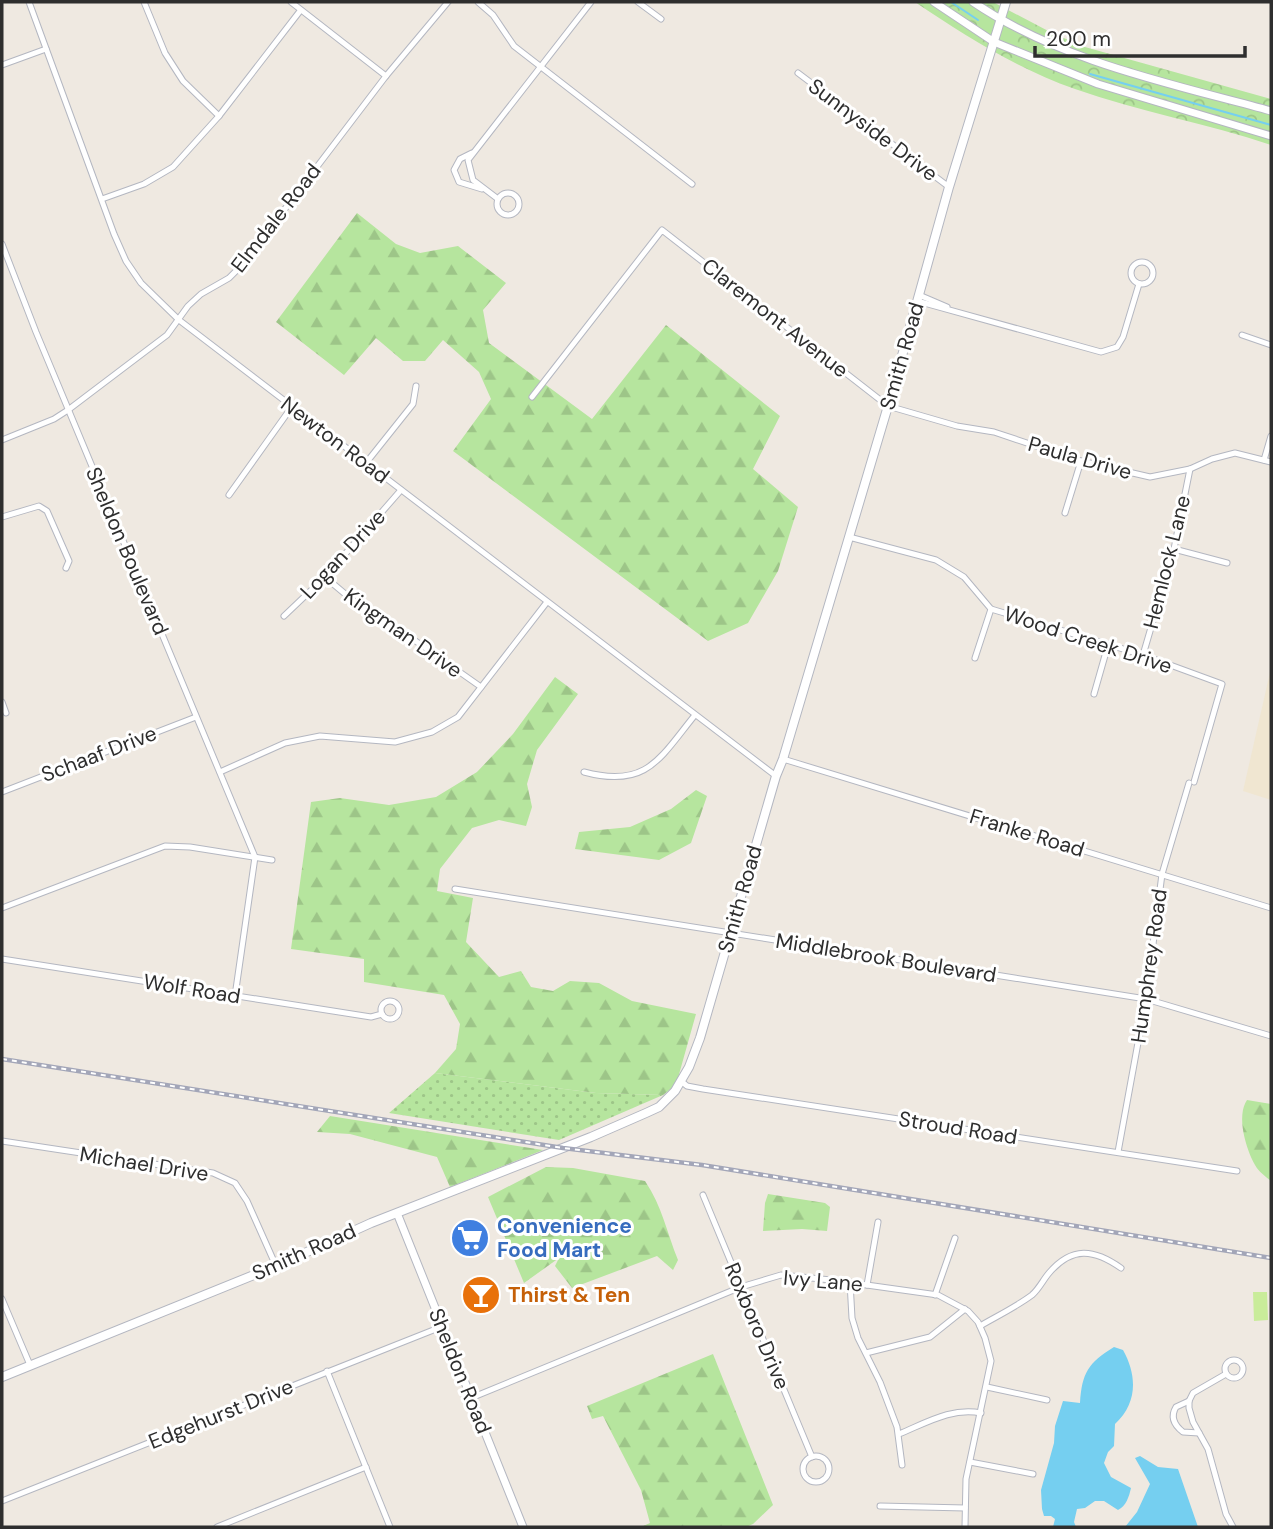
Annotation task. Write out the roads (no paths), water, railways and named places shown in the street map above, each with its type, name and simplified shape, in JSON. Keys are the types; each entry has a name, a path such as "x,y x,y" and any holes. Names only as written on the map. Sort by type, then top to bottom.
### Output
{"main road":[{"name":"Smith Road","path":"2,1377 276,1266 397,1213 591,1137 646,1113 666,1100 681,1081 699,1040 888,406 949,187 1006,2"}],"street":[{"name":"Newton Road","path":"29,2 126,261 141,283 179,320 291,408 776,775"},
{"path":"144,2 152,24 183,81 219,116"},
{"path":"291,2 386,76"},
{"name":"Elmdale Road","path":"2,440 54,419 68,410 167,335 188,306 229,278 243,264 386,76 448,2"},
{"path":"478,2 493,15 514,46 692,184"},
{"path":"498,198 473,180 468,169 468,160 591,2"},
{"path":"638,2 661,19"},
{"path":"934,2 994,41 1098,84 1271,136"},
{"path":"973,2 1026,34 1080,57 1271,111"},
{"path":"102,199 144,184 173,167 219,116 300,11"},
{"path":"2,65 46,49"},
{"name":"Sunnyside Drive","path":"798,73 949,187"},
{"path":"472,153 460,159 454,170 459,182 487,190"},
{"path":"505,193 513,194 519,201 518,209 511,215 502,214 497,207 498,198 505,193"},
{"name":"Claremont Avenue","path":"531,397 662,230 888,406"},
{"name":"Sheldon Boulevard","path":"2,244 68,410 255,857"},
{"path":"1143,262 1150,266 1153,275 1149,282 1139,284 1133,281 1130,272 1135,265 1143,262"},
{"path":"918,298 1101,352 1117,347 1123,337 1139,284"},
{"path":"1242,335 1271,345"},
{"path":"366,463 413,404 416,386"},
{"name":"Paula Drive","path":"888,406 957,426 994,432 1081,461 1150,477 1190,469 1235,453 1271,462"},
{"path":"229,495 291,408"},
{"path":"1264,460 1271,436"},
{"path":"1065,513 1081,461"},
{"name":"Hemlock Lane","path":"1143,655 1174,548 1190,469"},
{"name":"Logan Drive","path":"284,616 326,577 401,490"},
{"path":"2,517 39,506 47,511 69,561 66,568"},
{"name":"Wood Creek Drive","path":"849,537 936,560 964,577 991,609 1143,655 1222,684"},
{"path":"1174,548 1227,563"},
{"name":"Kingman Drive","path":"326,577 363,609 407,635 481,687"},
{"path":"220,772 285,743 320,736 395,743 432,732 458,717 547,602"},
{"path":"975,658 991,609"},
{"path":"1094,694 1108,645"},
{"name":"Humphrey Road","path":"1118,1152 1146,999 1162,874 1222,684"},
{"path":"2,702 6,713"},
{"path":"584,772 608,779 632,775 652,766 695,715"},
{"name":"Schaaf Drive","path":"2,792 195,717"},
{"name":"Franke Road","path":"783,759 1271,908"},
{"path":"2,908 158,847 178,845 272,860"},
{"path":"235,996 255,857"},
{"name":"Middlebrook Boulevard","path":"455,889 1146,999 1271,1036"},
{"name":"Wolf Road","path":"2,959 371,1017 382,1014"},
{"name":"Stroud Road","path":"681,1081 687,1086 703,1089 1237,1171"},
{"name":"Michael Drive","path":"2,1142 213,1173 235,1183 247,1201 276,1266"},
{"name":"Roxboro Drive","path":"703,1195 812,1457"},
{"name":"Sheldon Road","path":"397,1213 523,1527"},
{"path":"867,1285 878,1222"},
{"path":"935,1295 956,1238"},
{"path":"980,1326 1035,1292 1057,1264 1069,1256 1093,1253 1106,1257 1121,1268"},
{"name":"Ivy Lane","path":"471,1398 741,1287 781,1275 935,1295 965,1309 980,1326 991,1361 966,1479 965,1527"},
{"path":"850,1282 852,1318 899,1434 902,1465"},
{"path":"2,1299 30,1365"},
{"path":"866,1353 930,1337 965,1309"},
{"name":"Edgehurst Drive","path":"2,1502 441,1327"},
{"path":"327,1371 390,1527"},
{"path":"1199,1433 1183,1432 1174,1422 1176,1407 1189,1401 1203,1387 1226,1374"},
{"path":"987,1387 1046,1400"},
{"path":"1189,1401 1190,1416 1208,1449 1226,1514 1233,1527"},
{"path":"899,1434 943,1415 961,1411 981,1413"},
{"name":"Roxboro Drive","path":"812,1457 820,1457 827,1462 829,1470 822,1481 810,1481 804,1474 803,1466 812,1457"},
{"path":"970,1462 1032,1474"},
{"path":"217,1527 366,1467"},
{"path":"880,1506 965,1508"}],"water":[{"path":"1114,1347 1123,1350 1128,1359 1133,1388 1128,1407 1115,1424 1114,1446 1108,1452 1104,1463 1111,1477 1131,1488 1129,1495 1118,1510 1104,1501 1095,1501 1085,1508 1077,1509 1074,1522 1076,1527 1053,1527 1055,1519 1044,1516 1041,1490 1063,1401 1080,1403 1082,1384 1088,1370 1098,1358"},
{"path":"1140,1456 1158,1467 1178,1469 1198,1527 1125,1527 1137,1512 1150,1484 1135,1458"}],"waterway":[{"path":"951,2 978,20"},
{"path":"1090,74 1271,125"}],"railway":[{"path":"2,1059 563,1148 702,1165 1271,1258"}],"place":[{"name":"Convenience Food Mart","path":"470,1238"},
{"name":"Thirst & Ten","path":"481,1295"}]}
